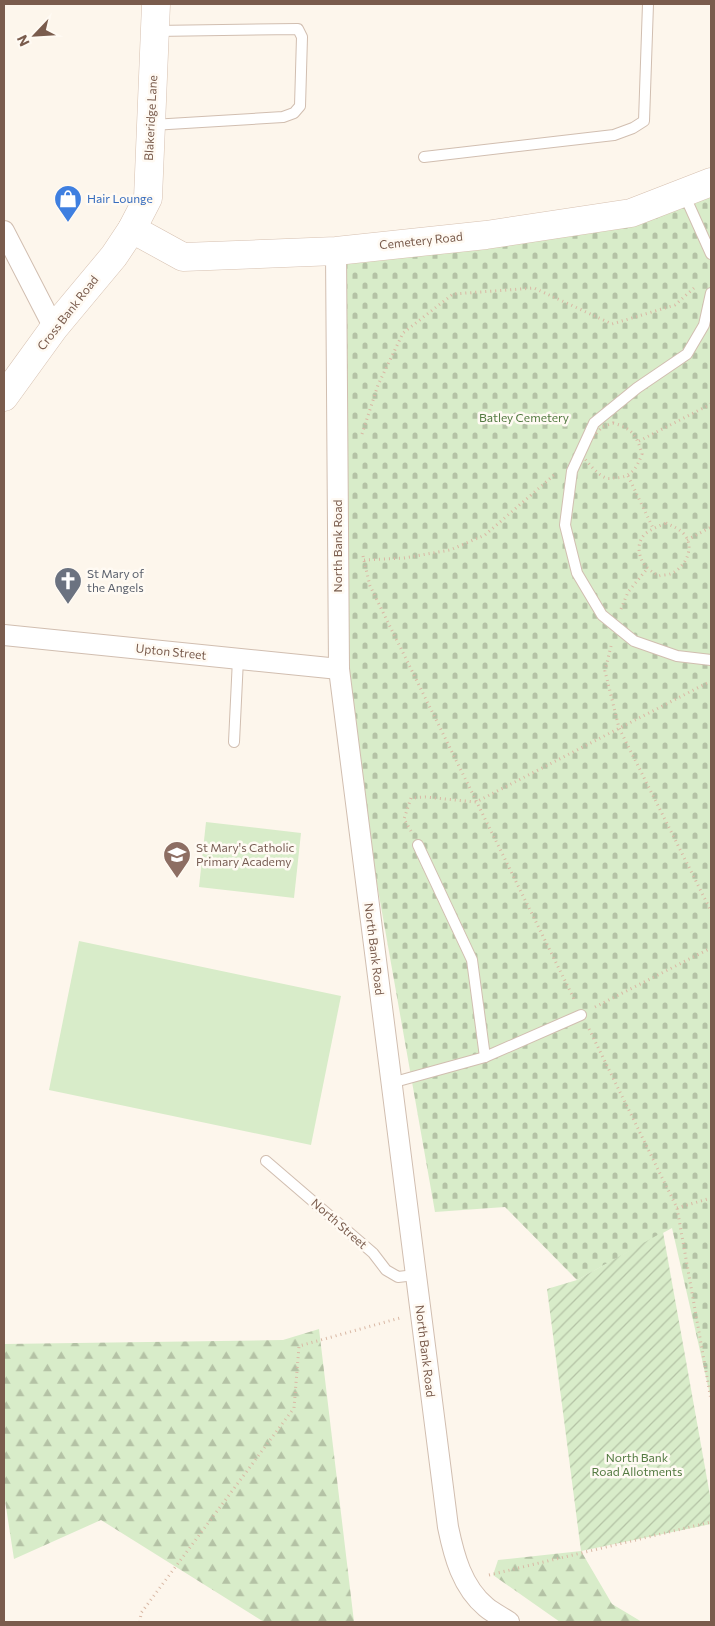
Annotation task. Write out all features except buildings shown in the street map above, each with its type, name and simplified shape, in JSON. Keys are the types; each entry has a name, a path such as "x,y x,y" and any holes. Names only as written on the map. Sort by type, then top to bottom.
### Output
{"street":[{"name":"Blakeridge Lane","path":"132,229 148,198 156,4"},
{"name":"Cemetery Road","path":"132,229 183,257 336,251 486,234 630,213 711,182"},
{"name":"Cross Bank Road","path":"4,398 54,328 114,256 132,229"},
{"path":"4,231 54,328"},
{"name":"North Bank Road","path":"336,251 339,669 415,1275 452,1549 464,1581 485,1606 509,1622"},
{"name":"Upton Street","path":"4,635 339,669"}],"lane":[{"path":"424,157 614,135 633,128 644,121 648,4"},
{"path":"151,126 283,117 294,113 300,106 302,37 298,29 155,31"},
{"path":"684,193 711,254"},
{"path":"711,293 704,325 687,354 637,388 594,423 577,456 572,472 565,525 577,574 602,615 634,641 677,656 711,660"},
{"path":"234,742 238,659"},
{"path":"418,845 472,960 484,1057"},
{"path":"391,1083 484,1057 582,1014"},
{"name":"North Street","path":"266,1161 373,1253 386,1270 398,1277 415,1275"}],"path":[{"path":"359,441 378,385 403,333 453,294 534,288 612,324 675,305 697,285"},
{"path":"639,440 711,404"},
{"path":"613,422 632,431 639,440 642,454 638,464 628,476 618,478 606,478 577,456 602,427 613,422"},
{"path":"364,560 404,558 450,550 485,535 559,471"},
{"path":"628,476 653,528"},
{"path":"666,523 678,528 685,534 689,548 688,558 682,567 670,574 659,576 647,569 640,558 639,544 643,536 653,528 666,523"},
{"path":"687,540 711,528"},
{"path":"362,553 370,586 677,1208 711,1400"},
{"path":"647,569 628,592 615,625 605,672 619,728 711,911"},
{"path":"418,845 404,819 411,798 425,797 476,802 711,681"},
{"path":"582,1014 711,948"},
{"path":"677,1208 711,1198"},
{"path":"140,1622 140,1613 294,1408 300,1346 420,1312"},
{"path":"464,1581 711,1522"}],"green space":[{"name":"Batley Cemetery","path":"711,182 711,1399 672,1228 577,1280 505,1207 435,1212 339,669 336,251 486,235"},
{"path":"206,822 301,833 294,898 199,887"},
{"path":"79,941 341,996 311,1145 49,1090"},
{"name":"North Bank Road Allotments","path":"663,1232 711,1501 711,1524 581,1551 547,1289 577,1280"},
{"path":"319,1329 354,1622 264,1622 101,1520 14,1559 4,1494 4,1344 283,1340"},
{"path":"581,1551 612,1604 642,1622 560,1622 493,1575 498,1560"}],"place":[{"name":"Hair Lounge","path":"68,223"},
{"name":"St Mary of the Angels","path":"68,605"},
{"name":"St Mary's Catholic Primary Academy","path":"177,879"}]}
